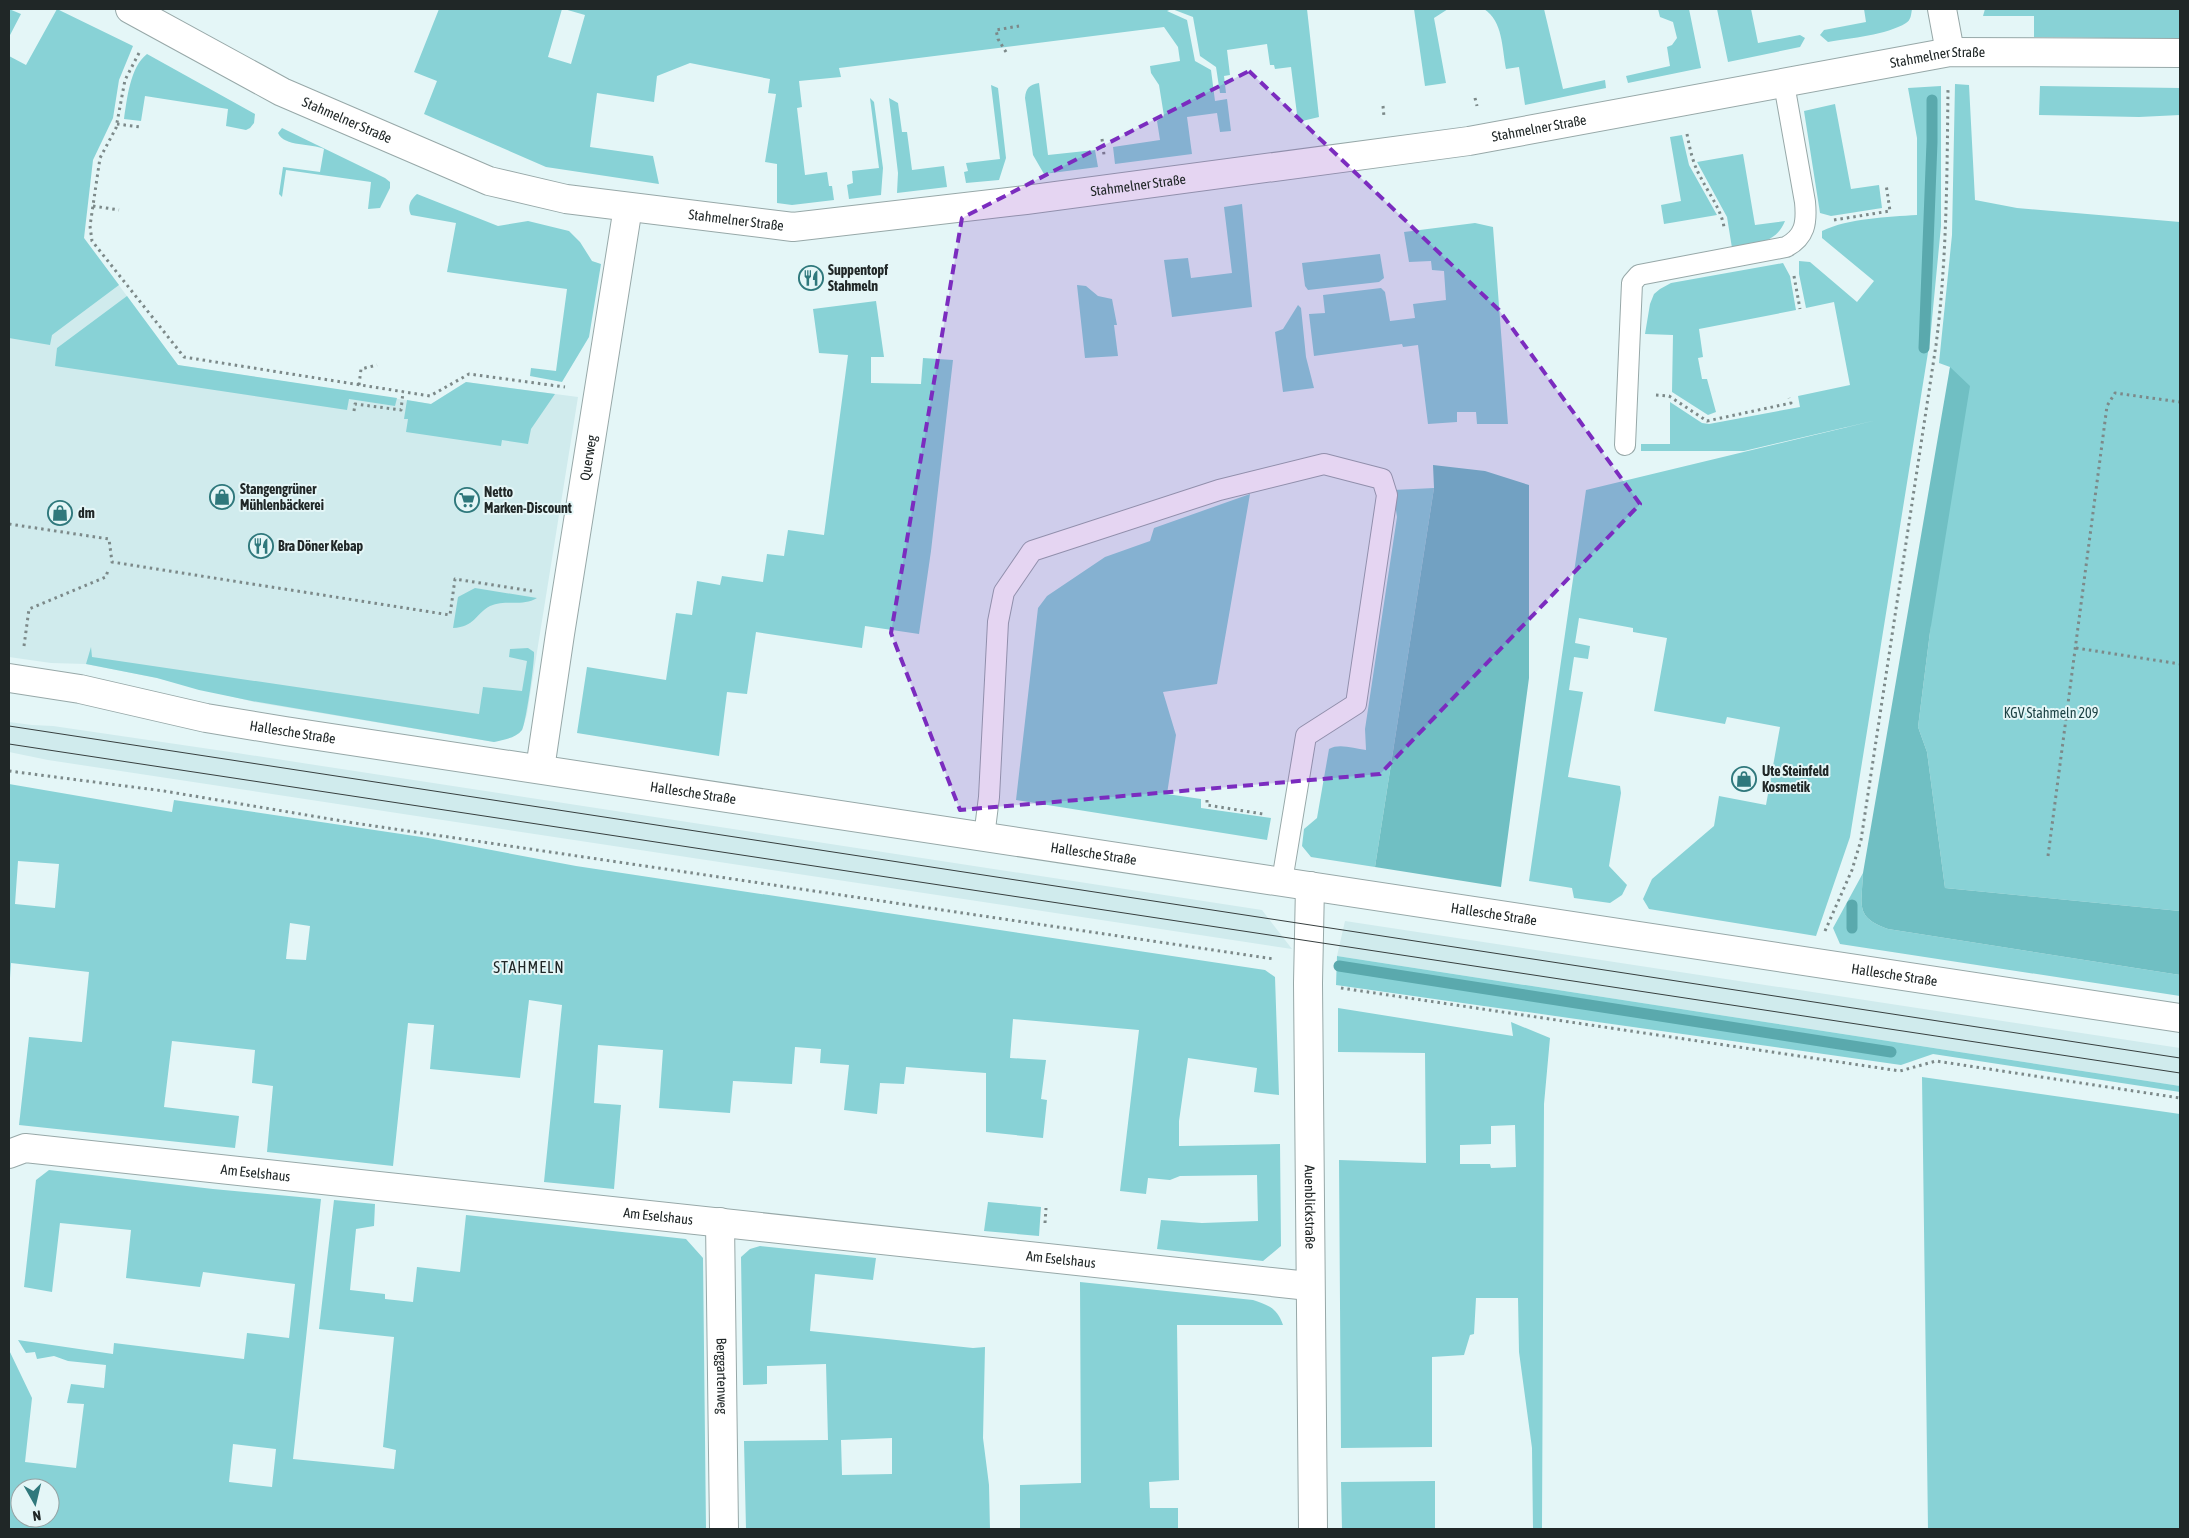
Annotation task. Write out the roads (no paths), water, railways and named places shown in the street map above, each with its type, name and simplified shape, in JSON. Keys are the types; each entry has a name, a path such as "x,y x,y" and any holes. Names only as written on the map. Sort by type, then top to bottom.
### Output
{"street":[{"name":"Stahmelner Straße","path":"130,9 282,92 488,181 566,199 793,227 833,224 1026,200 1469,141 1950,52 2180,53"},
{"path":"1942,9 1950,52"},
{"name":"Querweg","path":"540,769 628,207"},
{"name":"Hallesche Straße","path":"9,678 80,689 215,719 2180,1018"},
{"name":"Auenblickstraße","path":"1310,886 1308,983 1309,1286 1313,1529"},
{"name":"Am Eselshaus","path":"9,1154 26,1148 1309,1286"},
{"name":"Berggartenweg","path":"720,1222 724,1529"}],"lane":[{"path":"1625,445 1632,283 1639,274 1786,247 1801,236 1804,228 1805,202 1784,84"},
{"path":"984,836 989,797 998,622 1004,592 1032,551 1219,490 1324,464 1382,479 1388,495 1356,704 1306,736 1282,881"}],"waterway":[{"path":"1924,348 1932,100"},
{"path":"1852,905 1852,928"},
{"path":"1339,966 1891,1052"}],"tram line":[{"path":"9,726 2180,1058"},
{"path":"9,744 2180,1073"}],"place":[{"name":"Suppentopf Stahmeln","path":"811,278"},
{"name":"Stangengrüner Mühlenbäckerei","path":"222,497"},
{"name":"Netto Marken-Discount","path":"467,500"},
{"name":"dm","path":"60,513"},
{"name":"Bra Döner Kebap","path":"261,546"},
{"name":"Ute Steinfeld Kosmetik","path":"1744,779"}],"district":[{"name":"STAHMELN","path":"529,967"}],"park label":[{"name":"KGV Stahmeln 209","path":"2051,713"}]}
